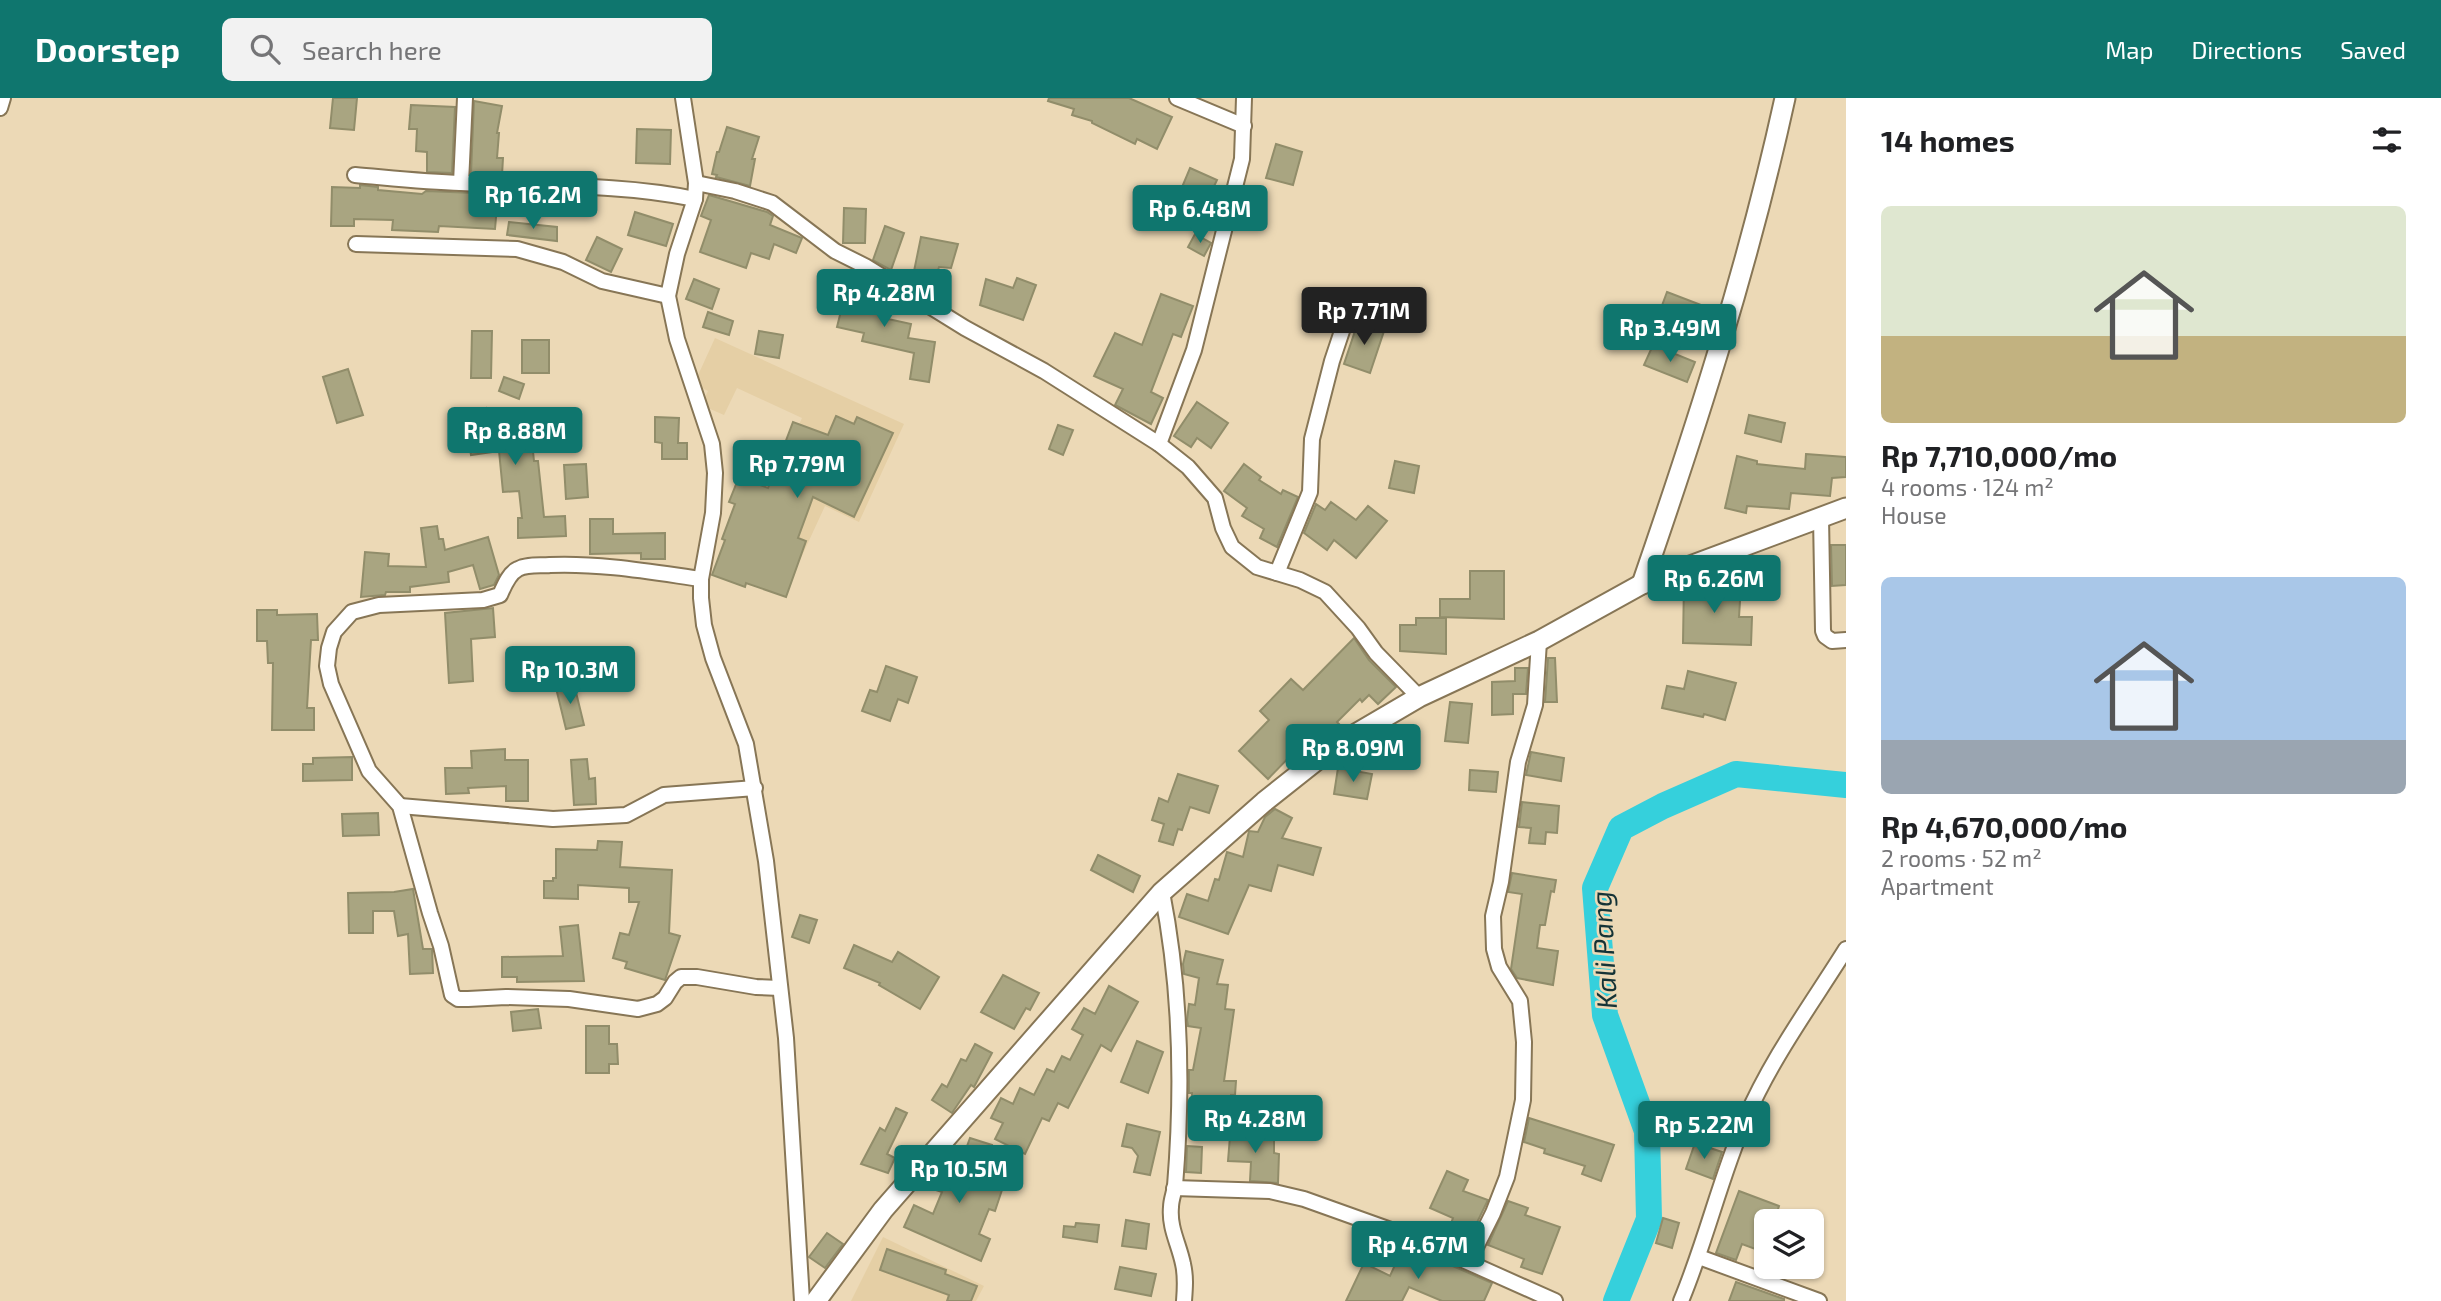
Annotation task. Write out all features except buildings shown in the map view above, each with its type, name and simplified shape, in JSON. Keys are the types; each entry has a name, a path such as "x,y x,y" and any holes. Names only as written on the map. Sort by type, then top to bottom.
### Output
{"street":[{"path":"0,108 3,98"},
{"path":"461,183 465,98"},
{"path":"683,98 696,183 695,199 677,254 668,296 677,339 712,444 715,473 713,513 701,579 704,625 746,744 766,861 780,988 803,1301"},
{"path":"1177,98 1244,126"},
{"path":"1159,444 1194,350 1242,159 1244,98"},
{"path":"1642,584 1676,485 1751,242 1785,98"},
{"path":"355,175 461,183 562,184 655,191 695,199"},
{"path":"696,183 735,191 772,203 835,251 1044,371 1159,444 1188,467 1215,498 1223,528 1232,547 1256,567 1300,580 1325,592 1358,628 1376,653 1419,697"},
{"path":"356,243 517,249 563,262 602,281 668,296"},
{"path":"1277,573 1310,492 1312,439 1332,361 1353,298"},
{"path":"816,1301 883,1210 1162,892 1332,748 1419,697 1539,641 1642,584 1846,508"},
{"path":"1821,517 1823,631 1827,639 1832,641 1846,640"},
{"path":"701,579 620,567 573,564 527,566 510,575 500,595 483,600 402,603 352,611 334,632 328,648 327,666 331,684 369,771 400,806 426,901 442,946 452,995 458,999 569,999 638,1009 657,1004 665,998 674,982 681,976 756,988 780,988"},
{"path":"1469,1261 1507,1177 1523,1100 1524,1042 1520,1001 1499,967 1494,949 1493,916 1501,882 1518,762 1535,705 1539,641"},
{"path":"400,806 553,819 614,816 632,812 664,795 755,788"},
{"path":"1162,892 1173,961 1178,1024 1179,1082 1171,1223 1184,1268 1184,1301"},
{"path":"1681,1301 1699,1257 1726,1167 1760,1088 1846,949"},
{"path":"1174,1188 1270,1191 1304,1199 1416,1239 1555,1301"},
{"path":"1699,1257 1819,1301"}],"shaded area":[{"path":"715,338 904,424 859,522 825,506 788,586 743,482 772,484 802,418 737,388 724,415 701,405 708,391 694,384"},
{"path":"883,1237 984,1286 976,1301 851,1301"}],"waterway":[{"name":"Kali Pang","path":"1616,1301 1649,1219 1647,1131 1605,1015 1595,888 1621,828 1736,774 1846,785"}]}
